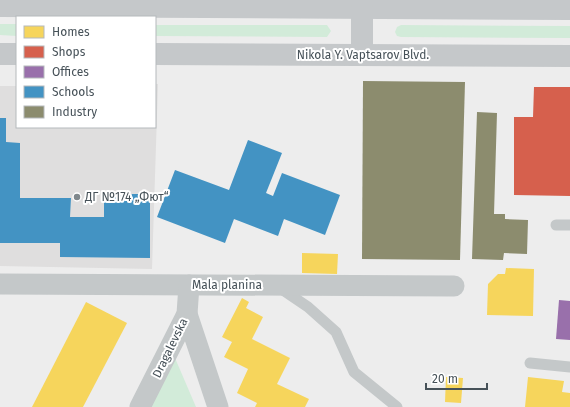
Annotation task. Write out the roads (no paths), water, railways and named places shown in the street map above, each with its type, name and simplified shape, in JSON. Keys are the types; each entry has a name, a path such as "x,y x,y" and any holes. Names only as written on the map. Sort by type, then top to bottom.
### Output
{"main road":[{"path":"0,6 258,3 539,4 570,9"},
{"path":"352,4 362,54"},
{"path":"0,54 16,54"},
{"name":"Nikola Y. Vaptsarov Blvd.","path":"156,54 570,56"}],"street":[{"name":"Mala planina","path":"0,284 454,286"},
{"name":"Dragalevska","path":"140,407 187,314 189,285"},
{"path":"187,314 218,407"}],"lane":[{"path":"556,225 570,225"},
{"path":"276,285 308,307 336,332 354,372 397,407"},
{"path":"530,363 570,367"}],"place":[{"name":"ДГ №174 „Фют“","path":"77,197"}]}
